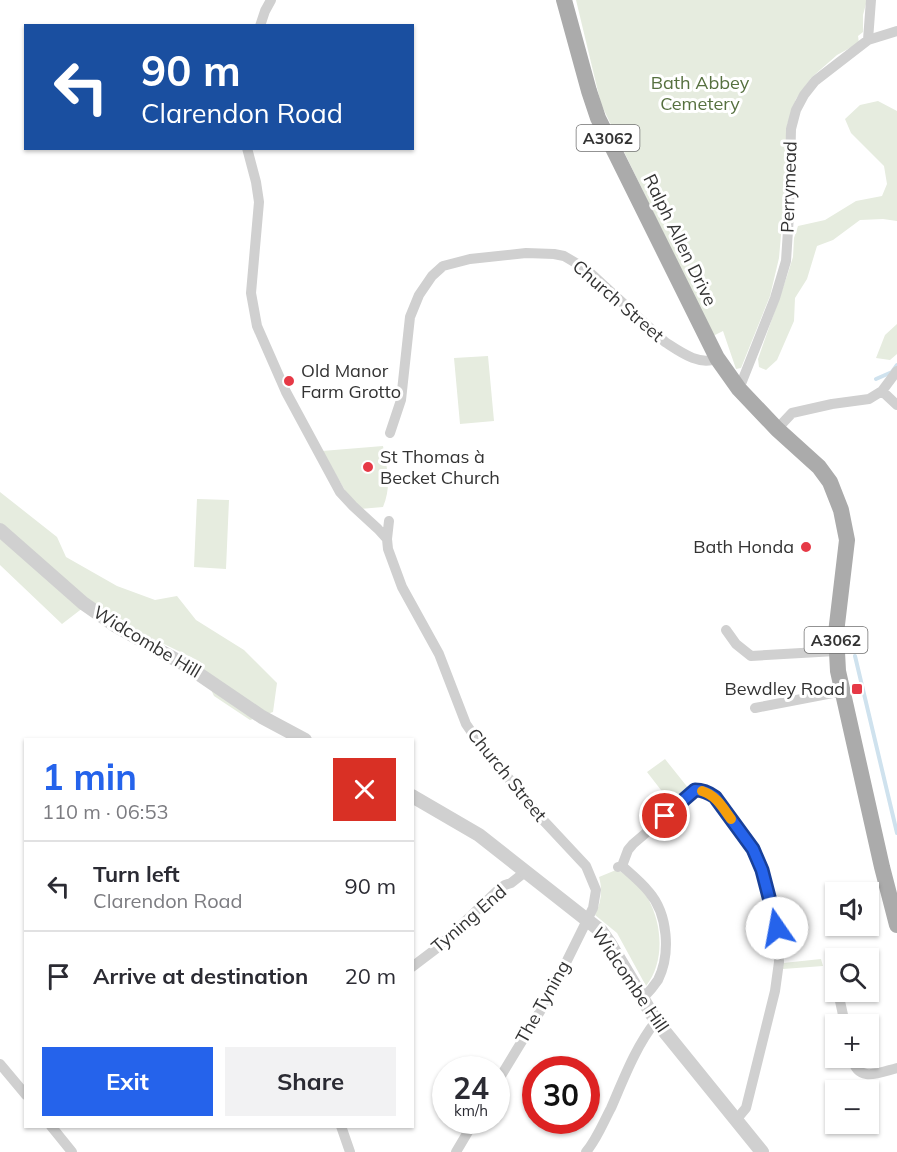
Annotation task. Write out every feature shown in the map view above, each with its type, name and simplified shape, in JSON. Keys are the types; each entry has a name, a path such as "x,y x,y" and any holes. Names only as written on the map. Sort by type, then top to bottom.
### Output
{"main road":[{"name":"Ralph Allen Drive","path":"564,0 598,117 717,358 739,389"},
{"name":"A3062","path":"739,389 777,429 819,467 830,482 842,510 847,540 836,633 838,670 897,925"}],"street":[{"path":"261,24 271,0"},
{"path":"868,39 870,0"},
{"name":"Perrymead","path":"739,389 776,298 786,261 791,129 796,110 815,81 868,39 897,31"},
{"path":"248,150 259,202 251,293 257,326 286,392 340,492 387,539"},
{"name":"Church Street","path":"390,433 401,400 410,316 418,295 432,276 443,266 470,259 525,253 564,256 586,269 664,342 698,359 708,362 717,358"},
{"path":"777,429 792,413 869,399 882,391 897,371"},
{"path":"882,391 897,405"},
{"name":"Church Street","path":"389,521 388,549 402,587 439,654 466,724 488,756 586,866 596,890 596,900 588,920"},
{"name":"Widcombe Hill","path":"0,530 99,615 188,666 262,717 301,738"},
{"path":"726,630 736,644 751,656 836,651"},
{"path":"755,708 843,692"},
{"path":"644,998 657,981 661,970 665,958 666,934 661,914 650,893 619,867 633,844 695,790 702,790 715,797 753,849 770,895 777,928 779,962 775,991 746,1108 736,1120"},
{"name":"Widcombe Hill","path":"414,797 479,835 602,931 656,1021 762,1152"},
{"name":"Tyning End","path":"414,965 437,948 499,889 525,872"},
{"name":"The Tyning","path":"510,1061 550,995 588,920"},
{"path":"586,1152 602,1127 630,1064 656,1021"},
{"path":"0,1064 24,1093"},
{"path":"855,1068 860,1073 868,1074 897,1068"},
{"path":"53,1128 72,1152"},
{"path":"342,1128 350,1152"},
{"path":"456,1152 467,1134"}],"green space":[{"name":"Bath Abbey Cemetery","path":"576,0 867,0 863,15 863,32 858,36 859,43 837,55 811,78 796,99 787,125 779,258 770,296 741,368 736,369 723,331 713,336 601,104"},
{"path":"878,101 897,111 897,221 860,220 833,240 817,246 807,279 795,298 794,321 777,360 766,370 759,367 758,359 793,257 794,238 798,226 825,220 856,201 882,196 887,184 884,166 851,133 845,119 860,105"},
{"path":"897,324 897,354 890,360 876,358 885,335"},
{"path":"488,356 494,421 460,424 454,358"},
{"path":"383,446 388,484 386,499 383,507 360,509 346,492 322,451"},
{"path":"0,492 57,537 66,557 117,586 155,600 177,596 196,620 244,650 277,683 273,712 250,720 214,696 197,660 139,632 118,617 88,604 62,624 0,565"},
{"path":"197,499 229,500 226,569 194,567"},
{"path":"665,759 689,789 671,803 647,772"},
{"path":"616,870 630,878 642,890 657,921 659,956 646,986 617,933 595,915 601,896 599,877"},
{"path":"821,959 823,966 783,969 783,963"}],"waterway":[{"path":"876,379 892,372 897,365"},
{"path":"855,656 897,833"}],"slow traffic":[{"path":"702,791 715,797 731,819"}],"place":[{"name":"Old Manor Farm Grotto","path":"289,381"},
{"name":"St Thomas à Becket Church","path":"368,467"},
{"name":"Bath Honda","path":"806,547"},
{"name":"Bewdley Road","path":"857,689"}],"route":[{"path":"665,816 695,790 702,790 715,797 753,849 770,895 777,928"}]}
